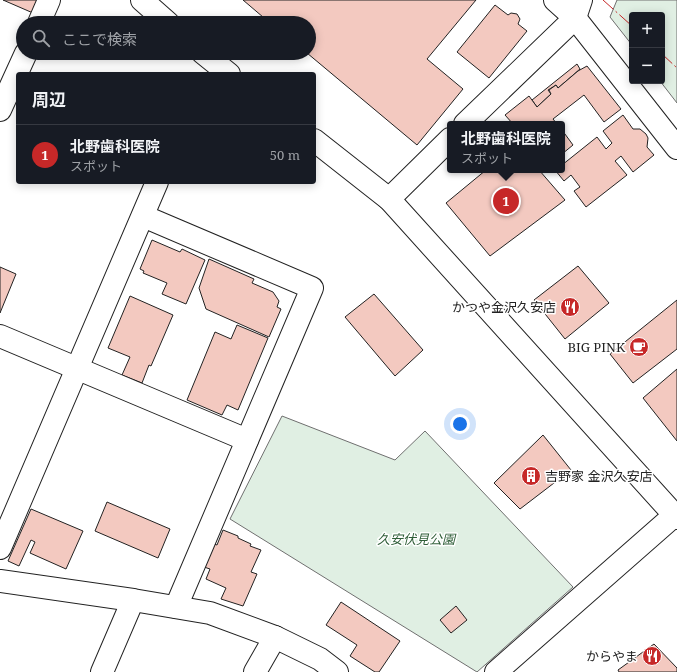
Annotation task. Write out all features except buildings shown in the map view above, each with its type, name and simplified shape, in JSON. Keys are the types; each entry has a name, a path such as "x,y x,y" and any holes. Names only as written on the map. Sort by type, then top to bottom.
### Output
{"street":[{"path":"42,16 49,0"},
{"path":"142,0 160,16"},
{"path":"555,0 578,9 677,148"},
{"path":"468,121 578,9"},
{"path":"17,72 23,60"},
{"path":"206,62 225,72"},
{"path":"0,110 16,75"},
{"path":"316,142 389,198 676,515 496,672"},
{"path":"389,198 447,142"},
{"path":"0,548 156,184"},
{"path":"143,216 312,288 176,607"},
{"path":"0,336 247,440"},
{"path":"0,581 133,600 210,613 274,637 320,659 337,672"},
{"path":"102,672 133,600"},
{"path":"255,672 274,637"}],"green space":[{"path":"617,0 677,0 677,103 662,84 665,84 665,12 629,12 629,41 610,17"},
{"name":"久安伏見公園","path":"282,416 395,460 425,431 573,587 477,672 230,519"}],"power":[{"path":"603,0 629,23"},
{"path":"665,57 677,68"}],"place":[{"name":"北野歯科医院","path":"506,201"},
{"name":"かつや金沢久安店","path":"570,307"},
{"name":"BIG PINK","path":"639,347"},
{"name":"吉野家 金沢久安店","path":"531,476"},
{"name":"からやま","path":"652,656"}]}
